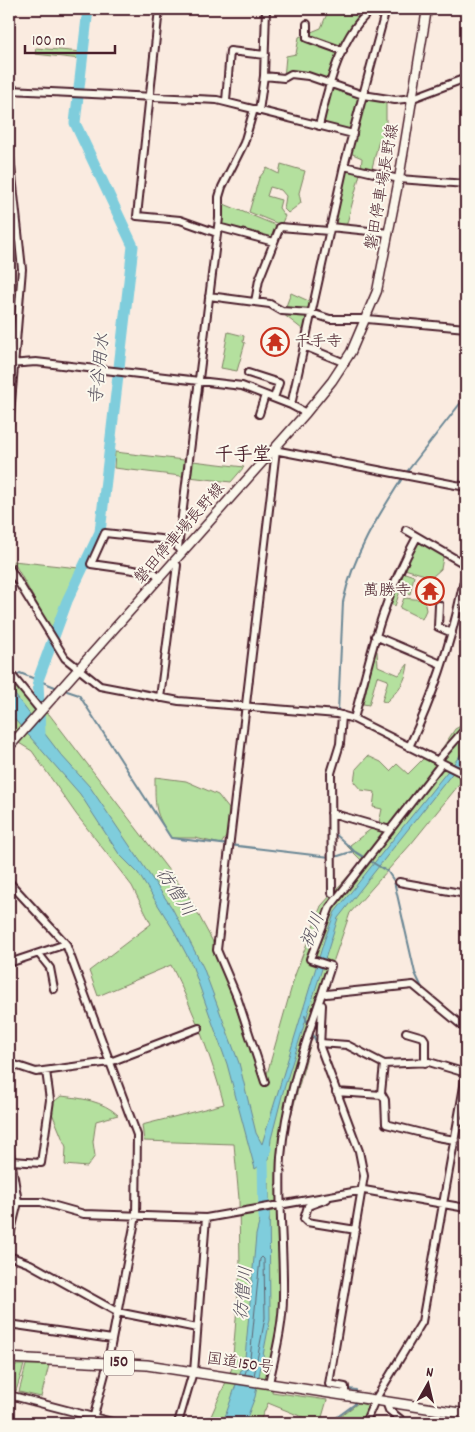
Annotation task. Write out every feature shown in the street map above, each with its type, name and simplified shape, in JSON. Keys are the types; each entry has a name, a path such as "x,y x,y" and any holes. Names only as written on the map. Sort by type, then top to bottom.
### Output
{"highway":[{"name":"国道150号","path":"9,1358 108,1362 193,1372 466,1414"}],"main road":[{"name":"磐田停車場長野線","path":"9,747 274,450 345,363 367,319 377,290 399,179 427,9"}],"street":[{"path":"9,30 10,9"},
{"path":"159,9 137,216 180,220 274,242"},
{"path":"182,553 178,548 178,541 217,230 219,197 244,143 256,110 264,76 266,9"},
{"path":"319,126 331,84 355,24 374,9"},
{"path":"292,405 329,229 386,9"},
{"path":"307,24 308,38 343,51"},
{"path":"226,101 230,51 265,55"},
{"path":"264,76 284,78 291,74 299,74 363,96 395,100 413,98 466,78"},
{"path":"9,90 226,101 353,134"},
{"path":"9,148 11,188 18,224 22,269 12,364 9,427"},
{"path":"344,166 399,179 466,184"},
{"path":"9,222 18,224"},
{"path":"9,251 18,224"},
{"path":"255,302 259,280 280,227 389,234"},
{"path":"209,296 270,304 282,311 311,313 339,320 367,319 466,328"},
{"path":"304,346 345,363"},
{"path":"12,364 36,362 242,386 292,405 306,413"},
{"path":"248,373 279,383 274,398"},
{"path":"259,414 266,395"},
{"path":"265,1082 240,1006 217,950 274,450 466,487"},
{"path":"406,530 466,565"},
{"path":"159,578 155,573 91,564 105,533 178,541"},
{"path":"354,719 375,636 403,562 417,537"},
{"path":"160,698 176,565 174,562"},
{"path":"9,567 65,658 100,686 160,698 342,715 354,719 465,775"},
{"path":"409,747 426,712 452,633 464,594 466,572"},
{"path":"439,605 438,627 452,633"},
{"path":"375,636 441,664"},
{"path":"9,672 41,711"},
{"path":"332,893 330,773 340,744 342,715"},
{"path":"269,1383 284,1298 280,1206 282,1156 288,1107 332,966 310,959 330,907 442,763 466,728"},
{"path":"331,813 390,830"},
{"path":"9,882 66,944 138,1135 136,1216 108,1362 93,1418"},
{"path":"399,882 466,894"},
{"path":"9,963 66,944"},
{"path":"40,954 50,968 54,989"},
{"path":"323,992 326,994 413,985 466,1029"},
{"path":"323,992 320,1043 322,1057 359,1151 364,1176 329,1384 345,1387 345,1395"},
{"path":"9,1063 36,1072 110,1062 199,1028"},
{"path":"406,1032 423,1037 425,1040 425,1063"},
{"path":"320,1043 347,1045 384,1064 425,1063 442,1065 466,1074 422,1322 375,1400 364,1423"},
{"path":"384,1064 382,1095 386,1100 386,1124 455,1140"},
{"path":"12,1162 41,1163 50,1100 46,1071"},
{"path":"336,1092 382,1095"},
{"path":"458,1120 466,1122"},
{"path":"9,1147 18,1202 9,1239"},
{"path":"18,1202 41,1202 84,1214 206,1218 362,1190 466,1208"},
{"path":"335,1195 308,1206 304,1219 307,1222 355,1230"},
{"path":"178,1423 193,1372 206,1218"},
{"path":"9,1256 30,1264 117,1312 197,1328"},
{"path":"9,1324 112,1339"},
{"path":"9,1395 116,1423"},
{"path":"386,1402 389,1410 405,1423"}],"green space":[{"path":"329,9 341,9 358,15 331,84 299,74 284,78 286,56 296,54 299,37 321,28"},
{"path":"36,48 82,52 81,59 35,54"},
{"path":"331,84 360,94 355,122 363,95 386,99 386,141 379,140 371,172 361,170 346,227 330,227 344,166 361,169 362,158 348,152 353,134 319,126"},
{"path":"281,164 305,171 299,193 301,203 288,213 284,209 286,196 281,190 270,187 267,196 281,200 279,208 285,216 281,225 249,212 259,178 267,168 279,174"},
{"path":"219,202 280,227 274,242 218,227"},
{"path":"291,293 313,303 311,313 289,312 309,316 307,333 283,314"},
{"path":"228,332 244,336 243,342 245,343 237,371 221,368"},
{"path":"115,452 244,467 231,482 114,468"},
{"path":"417,537 444,552 441,569 432,577 401,568"},
{"path":"13,561 79,568 51,629"},
{"path":"399,571 414,576 410,594 400,591 395,606 386,602"},
{"path":"404,598 424,600 426,610 422,619 400,608"},
{"path":"375,651 377,651 378,666 399,675 408,664 406,676 395,694 386,702 382,701 388,680 377,676 369,705 363,704"},
{"path":"9,675 35,711 49,714 189,897 212,940 260,1076 265,1081 295,975 321,906 362,861 347,846 353,850 350,845 379,823 382,809 373,807 375,792 361,790 354,782 356,769 368,756 381,762 390,771 397,764 408,774 425,757 435,759 455,729 466,723 466,776 411,844 350,913 330,971 279,1160 282,1319 272,1392 327,1400 322,1417 327,1420 317,1423 268,1403 259,1423 208,1423 232,1368 240,1270 239,1199 234,1144 144,1141 142,1125 224,1104 201,1033 171,965 98,996 89,971 151,924 132,886 76,814 32,751 9,737"},
{"path":"155,777 186,781 218,795 229,809 230,831 221,844 195,838 171,838 158,815"},
{"path":"61,1096 99,1103 118,1115 96,1121 93,1142 95,1156 87,1167 65,1165 66,1147 49,1106"},
{"path":"9,1365 24,1365 16,1391 9,1389"},
{"path":"26,1365 49,1365 41,1397 19,1392"},
{"path":"358,1403 372,1406 365,1423 332,1423"}],"water":[{"path":"9,687 61,755 90,787 172,908 203,967 239,1063 256,1133 262,1144 324,941 335,912 466,748 466,756 338,918 283,1092 271,1139 269,1159 255,1169 227,1064 192,965 173,929 138,873 119,854 80,794 9,713"},
{"path":"269,1183 270,1319 255,1397 245,1423 223,1423 245,1358 256,1235"}],"waterway":[{"name":"寺谷用水","path":"40,734 38,680 67,601 100,532 133,246 75,123 88,9"},
{"path":"406,473 466,396"},
{"path":"338,712 343,602 347,585 367,536 403,477"},
{"name":"寺谷用水","path":"16,677 20,673 55,687"},
{"path":"67,691 79,695 171,838 330,857"},
{"path":"328,808 328,773 332,761"},
{"path":"333,832 354,851 388,872 394,881 415,973 423,990"},
{"path":"335,857 354,851"},
{"path":"305,1016 309,1026"},
{"path":"312,1032 317,1044"},
{"name":"彷僧川","path":"264,1217 263,1158 266,1148"},
{"path":"358,1164 360,1179"},
{"path":"346,1384 349,1389 356,1390 356,1394"},
{"path":"329,1423 355,1404 355,1401"},
{"path":"117,1421 127,1423"}],"place":[{"name":"千手寺","path":"275,342"},
{"name":"萬勝寺","path":"430,591"}],"district":[{"name":"千手堂","path":"243,456"}],"water label":[{"name":"祝川","path":"314,931"}]}
